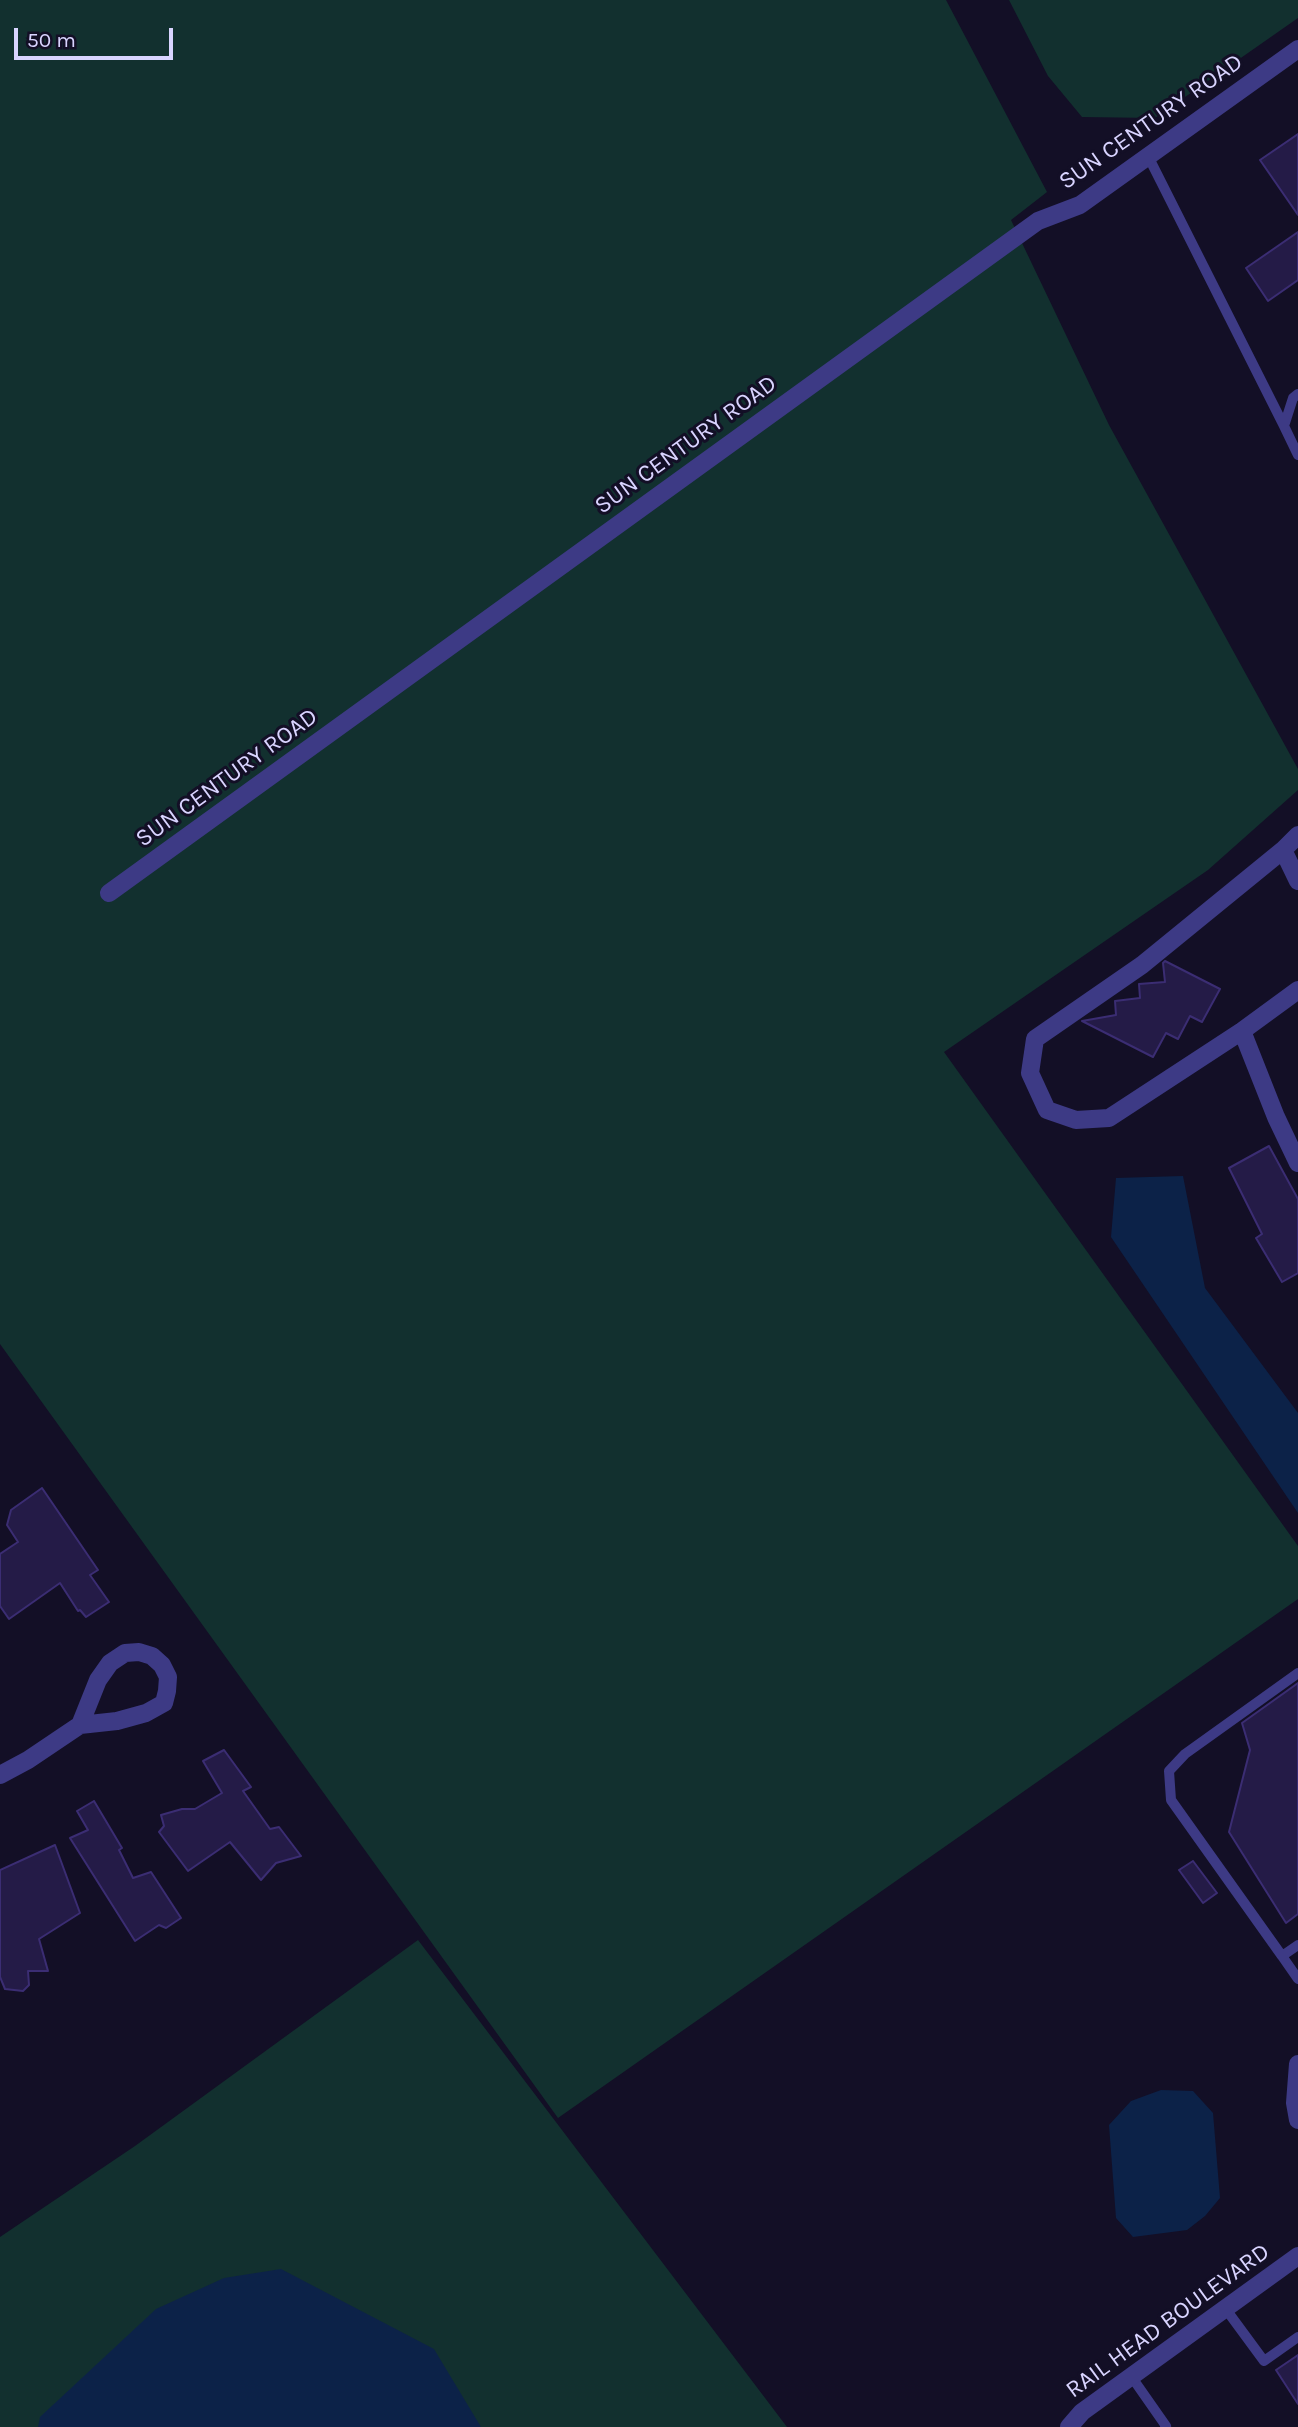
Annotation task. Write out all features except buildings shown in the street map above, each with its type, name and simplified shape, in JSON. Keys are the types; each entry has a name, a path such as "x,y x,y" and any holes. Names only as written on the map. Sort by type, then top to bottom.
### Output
{"street":[{"name":"SUN CENTURY ROAD","path":"109,893 1026,229 1038,221 1080,205 1298,49"},
{"path":"1298,835 1142,965 1035,1039 1030,1073 1047,1110 1076,1120 1109,1118 1242,1031 1298,990"},
{"path":"1283,850 1298,881"},
{"path":"1242,1031 1276,1118 1298,1163"},
{"path":"0,1775 28,1760 80,1725 117,1721 146,1713 164,1703 167,1677 162,1665 152,1656 139,1652 125,1654 110,1663 98,1680 80,1725"},
{"path":"1298,2064 1295,2103 1298,2120"},
{"name":"RAIL HEAD BOULEVARD","path":"1069,2427 1082,2412 1298,2256"}],"lane":[{"path":"1148,156 1298,455"},
{"path":"1284,426 1293,398 1298,394"},
{"path":"1298,1673 1185,1754 1170,1771 1171,1800 1298,1979"},
{"path":"1282,1956 1298,1945"},
{"path":"1225,2308 1264,2361 1298,2337"},
{"path":"1131,2376 1165,2427"}],"green space":[{"path":"0,0 946,0 1047,192 1011,220 1109,425 1298,769 1298,790 1208,870 944,1052 1298,1546 1298,1599 558,2118 0,1344"},
{"path":"1009,0 1298,0 1298,18 1155,118 1082,117 1048,76"},
{"path":"418,1940 787,2427 0,2427 0,2237 135,2146"}],"water":[{"path":"1183,1176 1205,1288 1298,1413 1298,1513 1111,1237 1116,1178"},
{"path":"1161,2090 1193,2091 1213,2113 1220,2198 1205,2216 1187,2230 1133,2237 1116,2218 1109,2125 1131,2101"},
{"path":"281,2269 434,2349 481,2427 38,2427 40,2417 156,2309 224,2278"}]}
